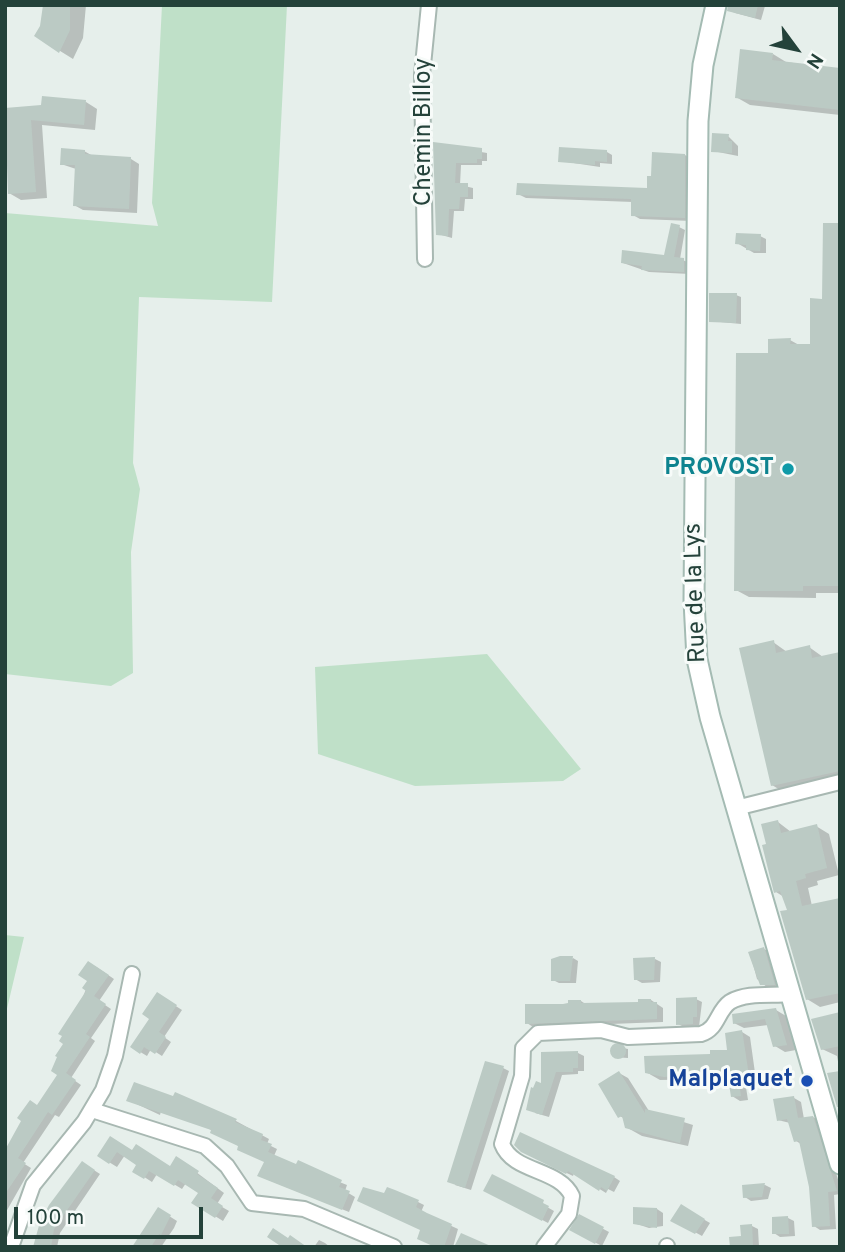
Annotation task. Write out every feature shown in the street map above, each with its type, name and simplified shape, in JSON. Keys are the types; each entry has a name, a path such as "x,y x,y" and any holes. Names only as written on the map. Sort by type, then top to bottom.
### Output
{"main road":[{"name":"Rue de la Lys","path":"716,5 703,65 698,121 694,601 701,681 840,1164"}],"street":[{"name":"Chemin Billoy","path":"425,259 422,75 429,5"},
{"path":"736,808 840,782"},
{"path":"11,1247 33,1185 92,1110 110,1073 132,974"},
{"path":"546,1244 569,1213 570,1193 561,1183 512,1157 502,1144 522,1076 522,1053 531,1038 551,1030 604,1030 628,1037 701,1034 711,1029 731,1002 753,996 790,994"},
{"path":"92,1110 205,1146 227,1166 253,1203 304,1209 394,1247"}],"green space":[{"path":"162,5 287,5 272,302 139,297 133,463 140,489 131,552 133,673 111,686 5,674 5,213 158,226 152,203"},
{"path":"487,654 581,769 563,781 415,786 318,754 315,667"},
{"path":"5,935 24,937 5,1017"}],"building":[{"path":"43,5 70,5 70,30 59,53 34,36 40,26"},
{"path":"728,5 758,5 755,18 727,11"},
{"path":"740,49 773,53 772,60 840,68 840,110 735,98"},
{"path":"42,96 86,100 84,125 31,120 36,192 8,194 5,108 41,105"},
{"path":"712,133 729,134 732,153 711,152"},
{"path":"433,142 482,148 482,159 477,159 477,163 456,163 455,183 468,183 468,197 460,197 459,209 449,209 448,236 436,235"},
{"path":"559,147 607,150 607,162 595,161 595,165 558,162"},
{"path":"61,148 85,150 85,154 131,157 129,209 73,206 75,165 60,165"},
{"path":"652,152 685,154 685,218 631,216 631,199 516,195 517,183 647,188 647,176 651,176"},
{"path":"671,223 680,225 674,257 684,258 684,272 641,270 642,266 621,263 622,250 664,255"},
{"name":"PROVOST","path":"823,223 840,223 840,586 803,586 803,591 734,591 736,353 768,353 768,339 791,338 790,344 810,344 810,298 822,299"},
{"path":"736,233 761,234 760,251 746,250 746,245 735,244"},
{"path":"709,293 737,293 736,323 709,322"},
{"path":"774,640 776,653 810,645 812,658 840,652 840,771 771,786 739,648"},
{"path":"778,820 781,833 817,824 827,868 805,874 806,878 796,881 802,906 840,898 840,993 806,1000 780,911 787,910 780,891 774,893 762,845 766,844 761,824"},
{"path":"764,947 775,985 760,985 748,952"},
{"path":"573,956 570,981 551,981 551,959"},
{"path":"655,957 654,980 634,980 633,958"},
{"path":"88,961 109,975 94,996 106,1004 86,1034 90,1037 66,1073 76,1080 52,1115 48,1112 18,1158 26,1163 5,1194 5,1150 21,1121 17,1118 30,1100 37,1105 57,1075 51,1071 57,1057 55,1056 63,1044 59,1041 62,1036 58,1034 86,991 82,988 87,981 78,975"},
{"path":"157,992 177,1005 159,1032 166,1037 155,1054 144,1047 140,1054 130,1047 149,1019 142,1014"},
{"path":"697,997 697,1017 693,1017 693,1024 676,1025 676,998"},
{"path":"638,999 657,1002 657,1019 525,1024 525,1004 563,1004 568,1003 568,1000 581,1000 581,1003 638,1002"},
{"path":"776,1008 787,1045 773,1047 765,1019 733,1024 732,1014"},
{"path":"840,1012 840,1046 821,1050 811,1019"},
{"path":"742,1030 749,1076 738,1077 741,1096 731,1097 727,1071 664,1077 645,1073 644,1056 710,1054 710,1050 727,1050 725,1033"},
{"path":"618,1043 626,1051 618,1059 610,1051"},
{"path":"578,1051 578,1068 573,1068 573,1072 556,1072 542,1115 526,1110 531,1087 533,1088 536,1081 541,1083 541,1052"},
{"path":"485,1061 504,1066 465,1188 447,1182"},
{"path":"619,1071 645,1113 645,1109 685,1118 680,1143 625,1128 622,1116 618,1118 598,1084"},
{"path":"840,1071 840,1107 837,1107 827,1073"},
{"path":"134,1082 173,1096 175,1092 237,1119 235,1122 263,1134 261,1140 272,1144 268,1152 296,1164 298,1160 342,1180 339,1187 350,1191 342,1210 257,1176 264,1162 237,1150 238,1146 210,1133 211,1130 126,1101"},
{"path":"794,1096 798,1118 813,1116 837,1191 828,1192 830,1226 812,1227 809,1187 799,1141 794,1142 787,1119 777,1121 773,1099"},
{"path":"520,1132 615,1176 607,1191 601,1187 599,1191 568,1171 566,1174 521,1152 514,1145"},
{"path":"110,1136 132,1150 136,1144 170,1166 176,1156 199,1171 197,1174 218,1188 211,1198 223,1206 215,1218 191,1203 198,1193 178,1180 174,1186 149,1171 144,1179 132,1172 136,1165 117,1152 109,1164 97,1156"},
{"path":"82,1161 95,1170 54,1229 51,1247 33,1247 40,1222 49,1205"},
{"path":"492,1174 544,1200 543,1203 549,1206 542,1221 483,1191"},
{"path":"765,1183 762,1197 743,1198 742,1185"},
{"path":"363,1187 384,1193 387,1187 395,1190 419,1200 416,1207 452,1224 444,1247 435,1247 417,1239 420,1230 357,1201"},
{"path":"681,1204 705,1219 695,1234 670,1221"},
{"path":"158,1207 171,1215 161,1235 159,1234 151,1247 132,1247"},
{"path":"633,1207 657,1208 657,1228 633,1224"},
{"path":"579,1214 604,1227 595,1244 569,1230"},
{"path":"788,1216 789,1234 772,1234 772,1217"},
{"path":"752,1224 753,1247 730,1247 729,1237 741,1236 740,1225"},
{"path":"273,1228 288,1238 290,1235 307,1247 282,1247 267,1237"},
{"path":"461,1233 493,1247 454,1247"}],"place":[{"name":"PROVOST","path":"788,469"},
{"name":"Malplaquet","path":"807,1081"}]}
